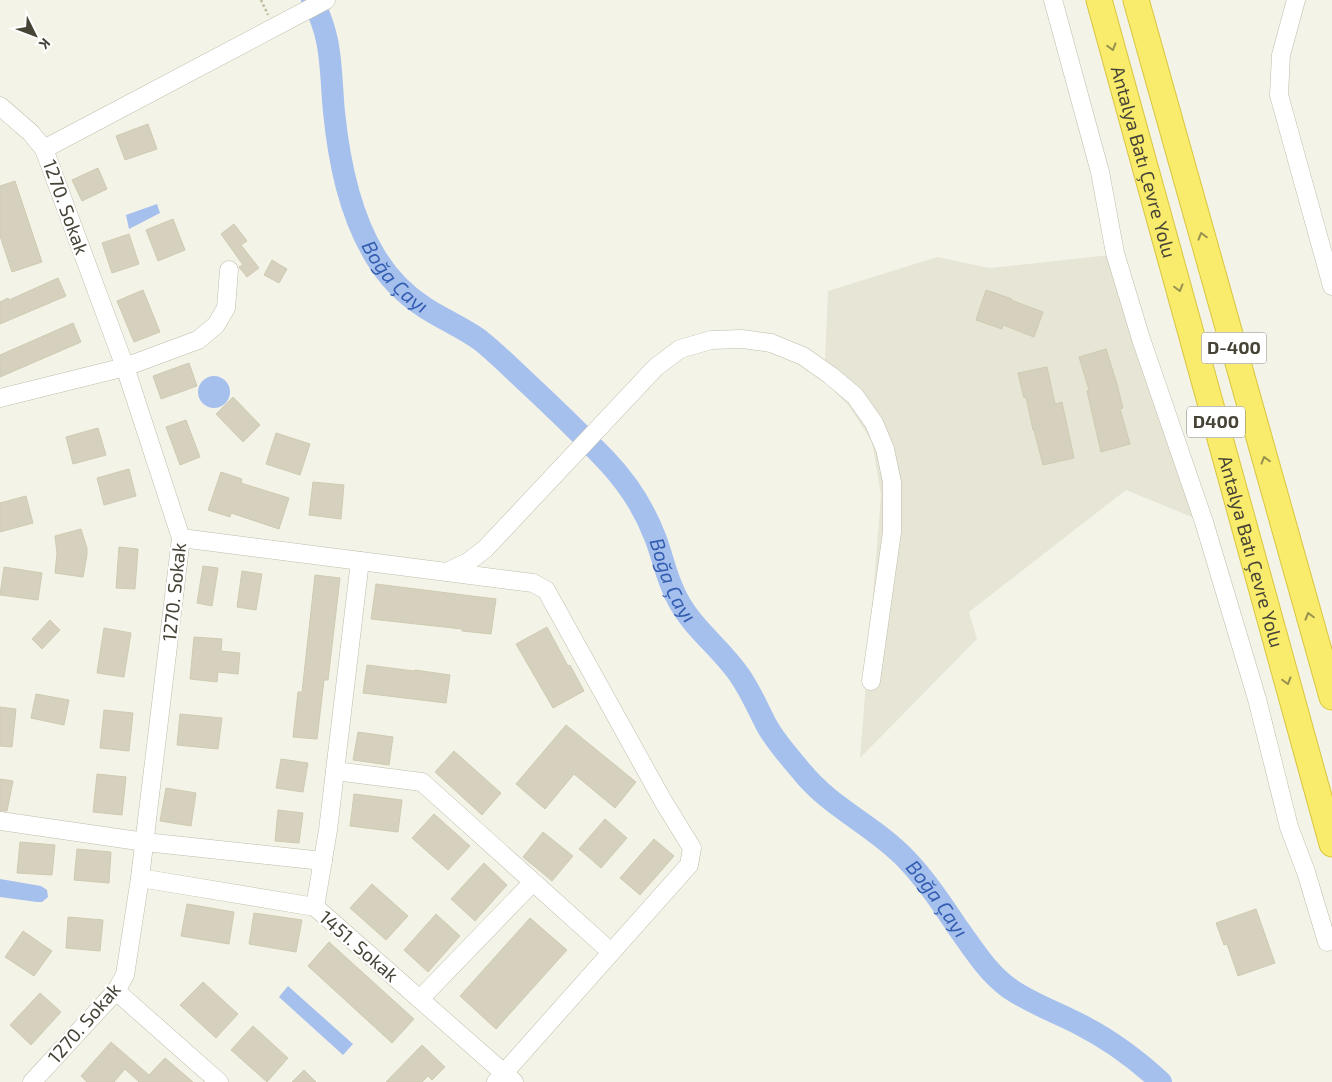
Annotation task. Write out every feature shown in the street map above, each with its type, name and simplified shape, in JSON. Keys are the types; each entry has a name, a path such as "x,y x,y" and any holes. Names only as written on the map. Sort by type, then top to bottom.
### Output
{"highway":[{"name":"Antalya Batı Çevre Yolu","path":"1099,0 1332,844"},
{"name":"D-400","path":"1136,0 1332,697"}],"street":[{"path":"44,149 326,0"},
{"path":"1053,0 1100,172 1115,254 1204,522 1257,699 1289,827 1306,872 1327,942"},
{"path":"1296,0 1281,54 1279,95 1332,286"},
{"name":"1270. Sokak","path":"0,106 31,133 44,149 124,367 182,538 145,842 124,975 116,991 32,1082"},
{"path":"0,398 124,367 198,340 222,317 226,308 229,270"},
{"path":"446,572 468,562 484,549 656,367 680,349 711,340 742,338 771,343 804,356 855,396 874,423 885,450 892,482 892,532 871,682"},
{"path":"182,538 533,583 546,590 663,801 692,848 689,865 611,952 505,1079"},
{"path":"315,907 328,830 360,562"},
{"path":"335,771 422,782 611,952"},
{"path":"0,821 145,842 323,861"},
{"name":"1451. Sokak","path":"140,878 315,907 420,999 505,1079"},
{"path":"420,999 533,882"},
{"path":"116,991 219,1082"}],"shaded area":[{"path":"1110,255 1199,520 1126,490 969,612 977,639 860,758 881,495 872,442 849,406 824,381 828,291 937,257 990,268"}],"water":[{"path":"157,204 160,213 129,229 126,215"},
{"path":"214,376 225,381 230,392 225,403 214,408 203,403 198,392 203,381"},
{"path":"0,879 41,886 47,890 48,897 42,902 37,902 0,897"},
{"path":"288,986 353,1044 343,1055 279,997"}],"building":[{"path":"148,124 157,149 125,160 116,136"},
{"path":"98,168 107,189 82,201 72,180"},
{"path":"15,181 42,262 12,272 0,236 0,186"},
{"path":"173,219 185,250 158,261 146,230"},
{"path":"234,224 247,241 241,245 259,268 247,277 239,267 243,265 221,234"},
{"path":"129,234 139,264 112,273 102,243"},
{"path":"272,260 287,269 279,283 264,275"},
{"path":"58,278 66,296 0,324 0,302 8,298 9,300"},
{"path":"143,290 160,332 134,342 117,301"},
{"path":"986,290 1043,312 1034,337 1003,325 1002,329 976,320"},
{"path":"73,323 81,342 0,377 0,355"},
{"path":"1106,349 1117,384 1123,408 1120,409 1130,444 1101,452 1087,391 1089,390 1079,357"},
{"path":"189,363 197,386 161,399 153,376"},
{"path":"1047,367 1055,404 1062,402 1074,458 1043,465 1018,373"},
{"path":"233,397 260,425 243,442 216,414"},
{"path":"186,420 200,457 180,465 166,427"},
{"path":"98,428 106,455 73,464 66,437"},
{"path":"276,433 310,444 300,475 266,464"},
{"path":"129,469 136,496 104,505 97,478"},
{"path":"221,472 242,479 241,483 289,498 279,529 231,513 230,517 208,510"},
{"path":"313,482 344,485 341,519 309,515"},
{"path":"26,496 33,523 0,532 0,503"},
{"path":"81,529 87,548 83,577 55,573 57,553 55,536"},
{"path":"119,547 138,549 135,589 116,588"},
{"path":"203,566 218,568 212,606 197,603"},
{"path":"4,567 42,573 38,600 0,595"},
{"path":"242,571 262,574 256,610 237,607"},
{"path":"315,575 340,578 328,680 324,680 317,739 293,737 298,692 302,692"},
{"path":"376,584 496,599 491,634 371,619"},
{"path":"50,620 60,630 42,649 32,639"},
{"path":"547,627 584,691 553,708 516,644"},
{"path":"104,628 131,633 124,677 97,673"},
{"path":"194,637 222,639 221,651 240,653 238,674 218,672 217,682 190,679"},
{"path":"367,665 450,675 446,703 363,693"},
{"path":"36,694 69,700 64,725 31,718"},
{"path":"0,707 16,709 12,747 0,746"},
{"path":"104,710 133,713 129,751 100,748"},
{"path":"180,714 222,718 218,749 177,745"},
{"path":"566,725 636,782 615,808 574,774 545,809 516,784"},
{"path":"358,732 393,737 389,765 353,760"},
{"path":"454,751 501,793 482,815 435,772"},
{"path":"281,759 308,763 303,792 276,788"},
{"path":"97,774 126,777 122,815 93,812"},
{"path":"0,779 13,781 7,811 0,811"},
{"path":"166,788 196,793 191,826 160,821"},
{"path":"354,794 402,800 398,832 350,826"},
{"path":"278,810 303,813 299,843 275,841"},
{"path":"434,814 470,846 448,870 412,838"},
{"path":"605,819 627,838 601,868 579,849"},
{"path":"543,832 573,856 552,881 523,857"},
{"path":"654,839 674,856 640,895 620,878"},
{"path":"20,842 55,845 52,875 17,873"},
{"path":"77,849 111,852 109,883 74,880"},
{"path":"484,863 507,885 475,921 451,899"},
{"path":"372,884 408,916 386,940 350,908"},
{"path":"187,904 234,912 229,944 181,936"},
{"path":"1256,909 1275,963 1238,976 1227,944 1224,945 1216,923"},
{"path":"254,913 302,920 296,952 249,944"},
{"path":"436,914 460,936 428,972 404,950"},
{"path":"68,917 103,920 100,951 66,948"},
{"path":"530,918 567,950 496,1029 460,996"},
{"path":"23,931 52,951 34,976 5,957"},
{"path":"329,942 414,1019 392,1043 308,966"},
{"path":"203,982 238,1014 216,1038 180,1005"},
{"path":"40,993 61,1012 31,1045 10,1025"},
{"path":"253,1026 288,1058 267,1082 231,1050"},
{"path":"111,1042 149,1075 165,1058 193,1082 139,1082 125,1069 114,1082 87,1082 81,1076"},
{"path":"422,1045 445,1067 432,1080 428,1076 422,1082 386,1082"},
{"path":"304,1070 316,1082 292,1082"}],"waterway":[{"name":"Boğa Çayı","path":"312,0 319,14 327,41 336,130 342,168 358,222 375,256 385,271 396,284 417,302 473,335 491,349 613,467 634,495 651,526 670,583 683,609 740,676 779,744 802,772 826,796 894,847 906,859 940,901 987,968 1009,988 1112,1043 1132,1057 1161,1082"}]}
